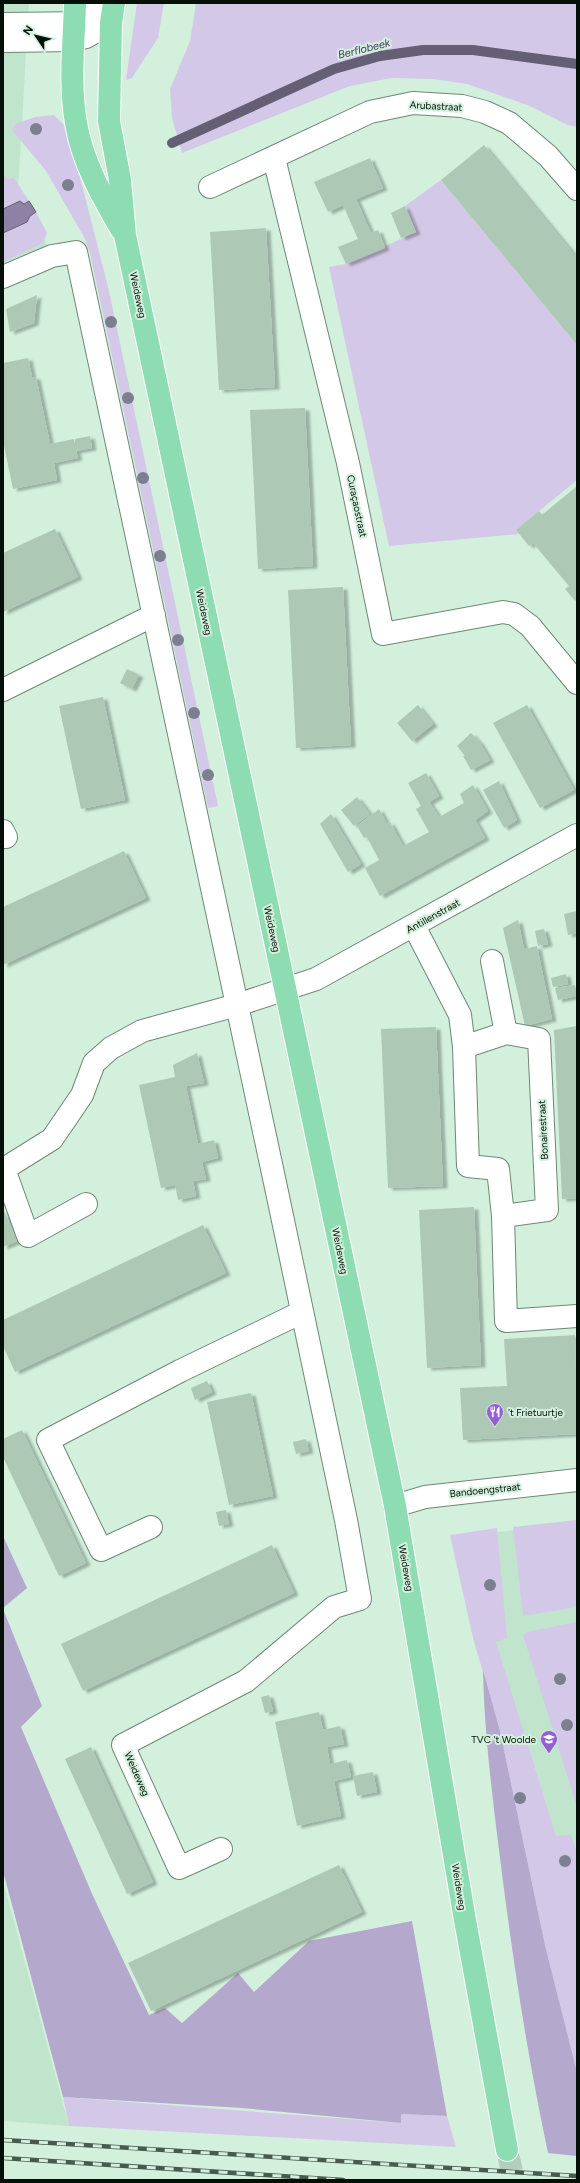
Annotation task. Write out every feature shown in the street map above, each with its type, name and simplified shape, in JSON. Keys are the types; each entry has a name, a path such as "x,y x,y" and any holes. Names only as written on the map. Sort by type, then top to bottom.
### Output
{"main road":[{"name":"Weideweg","path":"112,13 109,121 120,180 125,235 395,1506 465,1920 507,2150"},
{"name":"Weideweg","path":"74,22 73,95 76,123 81,145 93,177 125,235"}],"street":[{"path":"74,22 86,37 112,13 89,3"},
{"path":"3,24 74,22"},
{"path":"3,41 74,22"},
{"name":"Arubastraat","path":"210,188 370,112 413,103 462,106 485,112 509,123 548,156 577,189"},
{"name":"Curaçaostraat","path":"274,158 348,463 383,634 503,612 514,614 530,626 577,683"},
{"name":"Weideweg","path":"3,277 52,256 76,252 125,489 154,615 346,1520 360,1599 334,1607 246,1681 123,1745 179,1868 221,1849"},
{"path":"3,690 154,615"},
{"name":"Antillenstraat","path":"285,989 316,979 577,835"},
{"path":"414,926 460,1015 464,1047 468,1166 498,1168 503,1216 506,1321 577,1316"},
{"path":"492,961 506,1033"},
{"path":"86,1204 28,1236 4,1170 52,1139 82,1095 94,1063 111,1048 142,1031 237,1005 285,989"},
{"name":"Bonairestraat","path":"464,1047 506,1033 538,1039 546,1210 503,1216"},
{"path":"151,1527 101,1550 48,1440 180,1371 302,1312"},
{"name":"Bandoengstraat","path":"395,1506 425,1497 577,1480"}],"shaded area":[{"path":"3,3 29,3 18,189 57,264 3,290"},
{"path":"137,3 164,3 158,38 132,78 126,80"},
{"path":"196,3 577,3 577,127 568,125 530,106 467,84 433,79 392,78 350,86 182,153 172,118 170,89 190,41"},
{"path":"54,115 64,125 78,169 109,291 218,806 208,808 90,253 84,237 46,171 12,130 15,124 35,117"},
{"path":"3,174 8,179 14,178 29,201 24,204 20,201 3,209"},
{"path":"441,180 577,345 577,480 516,530 519,534 389,546 329,267 346,264 416,232 405,206"},
{"path":"20,201 24,204 29,201 36,212 30,216 27,222 3,233 3,209"},
{"path":"36,212 47,233 43,243 3,262 3,233 27,222 30,216"},
{"path":"577,1520 577,1607 523,1616 513,1527"},
{"name":"TVC 't Woolde","path":"577,1524 577,1973 466,1535"},
{"path":"497,1528 507,1638 496,1642 556,1836 571,1835 577,1853 577,2072 545,1945 500,1731 473,1638 450,1535"},
{"path":"3,1536 27,1588 3,1608"},
{"path":"3,1609 42,1706 21,1727 93,1896 149,2015 165,2008 182,2023 238,1973 254,1992 309,1941 412,1921 447,2116 401,2114 401,2123 242,2108 63,2097 3,1871"},
{"path":"577,1622 577,1807 523,1635 527,1632"},
{"path":"483,1670 500,1731 545,1945 577,2072 577,2156 548,2153 540,2114 520,1998 503,1882 488,1756"},
{"path":"3,1881 69,2126 3,2121"},
{"path":"63,2097 401,2123 401,2114 447,2116 456,2147 69,2126"}],"building":[{"path":"484,145 577,258 577,345 441,180"},
{"path":"370,158 383,188 356,199 371,233 378,230 385,248 346,264 338,247 358,239 343,205 328,212 314,182"},
{"path":"405,206 416,232 401,238 391,213"},
{"path":"266,228 275,387 219,390 210,232"},
{"path":"37,295 34,323 10,332 6,309"},
{"path":"28,358 32,377 36,377 50,444 74,439 75,446 75,439 90,436 92,448 76,451 78,458 54,463 57,480 13,489 3,441 3,363"},
{"path":"305,408 313,566 258,569 250,410"},
{"path":"577,486 577,599 575,601 565,589 569,586 533,543 529,546 516,530 539,511 542,515"},
{"path":"55,529 78,577 3,612 3,553"},
{"path":"343,587 351,745 296,748 288,590"},
{"path":"127,669 139,675 132,689 120,683"},
{"path":"103,697 125,800 81,809 59,706"},
{"path":"418,705 433,724 412,741 397,723"},
{"path":"527,705 574,790 540,808 493,723"},
{"path":"471,733 480,743 490,760 471,770 463,756 465,756 457,746"},
{"path":"426,773 439,796 429,802 439,817 464,803 460,794 473,785 488,811 475,820 485,838 380,896 365,868 379,860 367,837 364,838 357,826 379,809 387,824 390,822 403,846 429,832 416,809 421,806 408,783"},
{"path":"499,781 517,820 504,828 483,790"},
{"path":"357,797 370,814 354,826 341,810"},
{"path":"331,814 361,864 348,872 320,824"},
{"path":"124,851 146,898 3,965 3,907"},
{"path":"577,911 577,933 568,935 564,914"},
{"path":"518,920 524,949 537,946 552,1019 525,1026 503,928"},
{"path":"544,929 548,944 538,946 535,931"},
{"path":"566,974 568,984 553,987 551,978"},
{"path":"575,985 577,996 558,1000 555,988"},
{"path":"577,1026 577,1198 562,1199 554,1030"},
{"path":"436,1027 443,1186 388,1188 381,1029"},
{"path":"197,1053 204,1083 186,1086 198,1144 214,1140 218,1158 202,1162 206,1179 193,1181 196,1196 178,1200 175,1185 161,1188 139,1085 175,1077 173,1065"},
{"path":"474,1207 481,1365 427,1368 419,1210"},
{"path":"3,1208 17,1241 3,1247"},
{"path":"203,1225 226,1273 15,1372 3,1346 3,1320"},
{"path":"575,1335 577,1434 463,1440 460,1388 507,1386 504,1339"},
{"path":"207,1381 212,1392 195,1400 191,1388"},
{"path":"251,1393 273,1496 229,1505 207,1402"},
{"path":"22,1430 86,1563 59,1576 3,1457 3,1439"},
{"path":"306,1439 309,1451 296,1454 293,1442"},
{"path":"226,1510 229,1524 219,1526 216,1512"},
{"path":"272,1545 294,1593 83,1691 61,1644"},
{"path":"269,1695 273,1711 265,1713 261,1697"},
{"path":"319,1712 323,1730 340,1726 344,1744 327,1747 330,1764 347,1760 351,1777 334,1781 341,1816 297,1826 275,1722"},
{"path":"91,1747 153,1882 127,1894 65,1759"},
{"path":"373,1772 377,1792 357,1796 353,1776"},
{"path":"339,1865 362,1912 151,2011 128,1963"}],"waterway":[{"name":"Berflobeek","path":"172,143 334,69 380,56 423,50 473,50 577,64"}],"tunnel":[{"path":"507,2150 514,2180"}],"railway":[{"path":"3,2140 577,2176"},
{"path":"3,2158 343,2180"}],"place":[{"name":"'t Frietuurtje","path":"495,1427"},
{"name":"TVC 't Woolde","path":"549,1754"}]}
